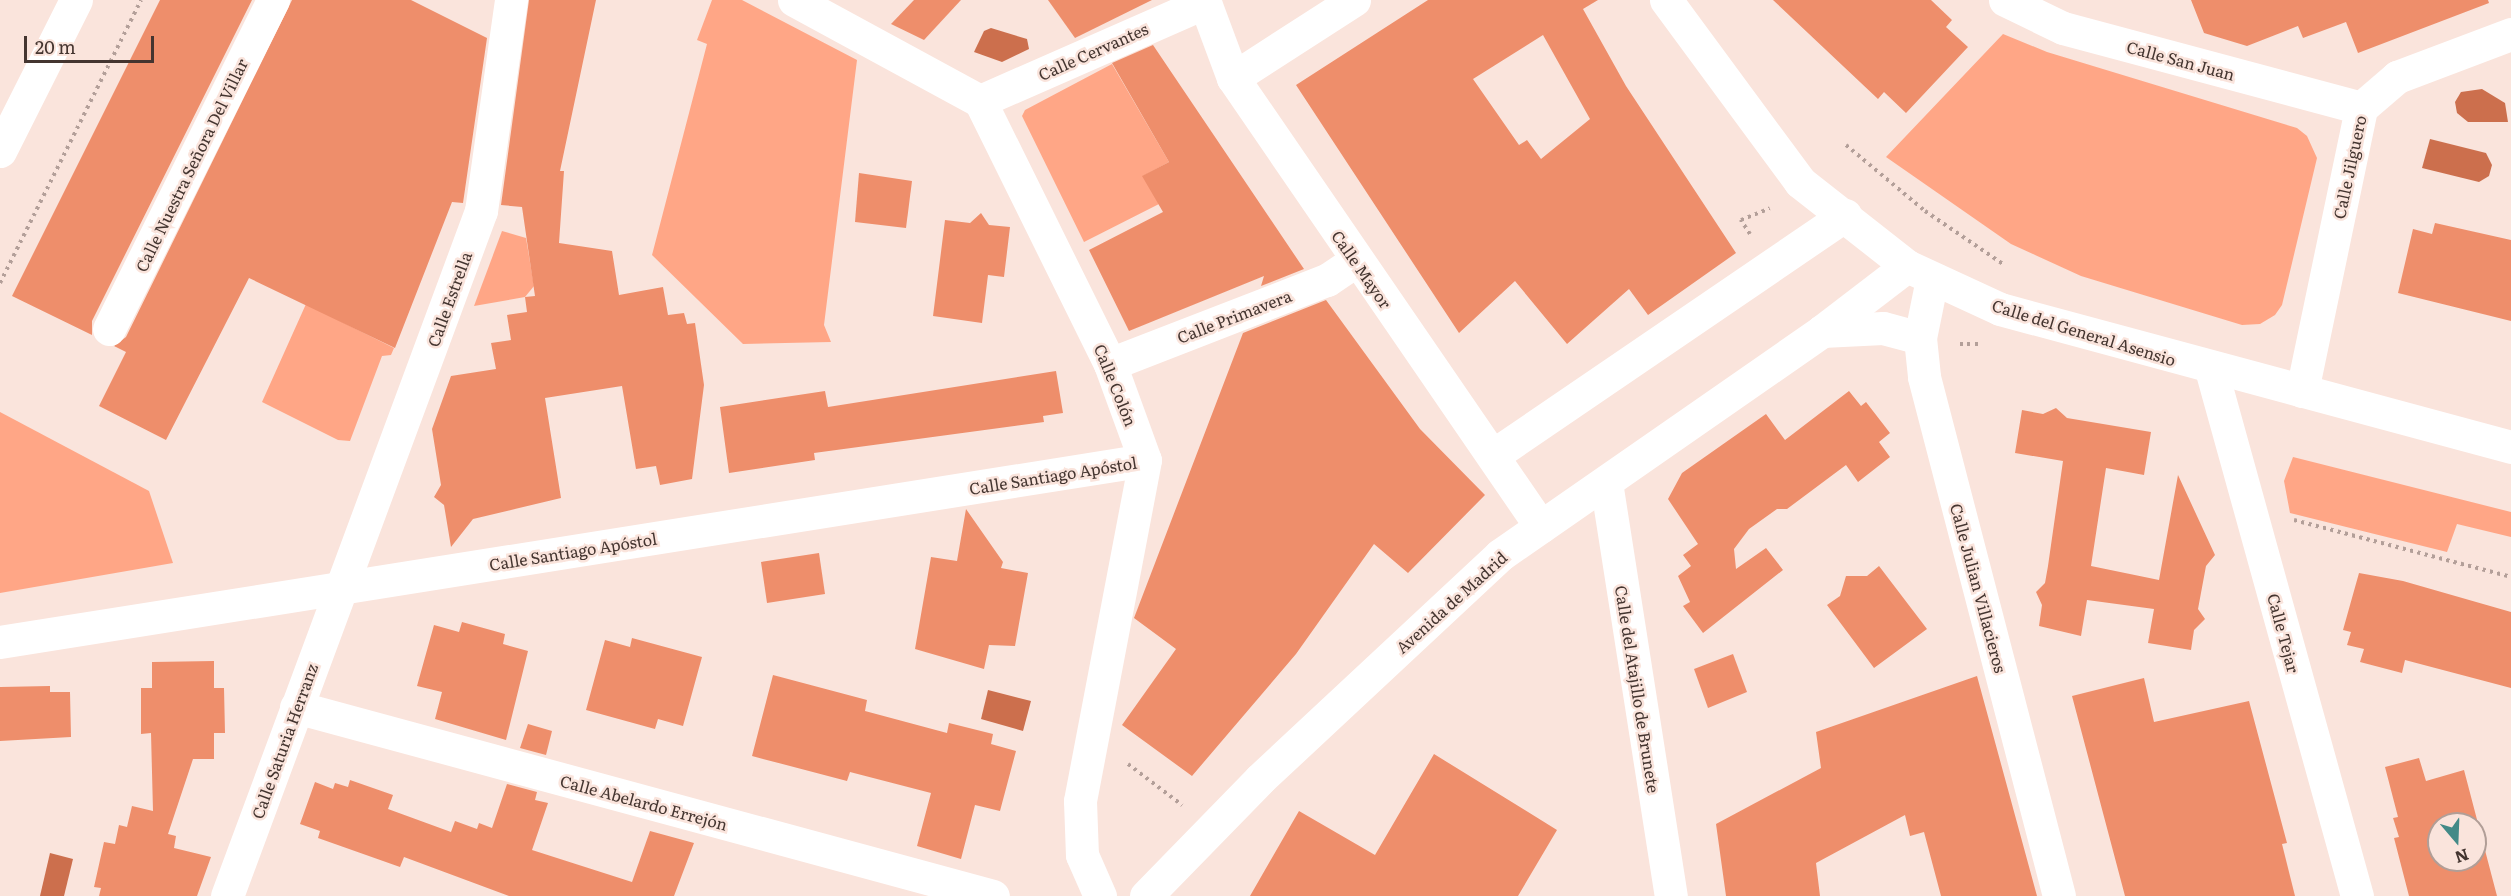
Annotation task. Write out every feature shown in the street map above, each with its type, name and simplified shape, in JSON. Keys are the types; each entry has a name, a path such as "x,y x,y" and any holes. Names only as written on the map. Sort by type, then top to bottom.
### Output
{"street":[{"path":"0,151 76,0"},
{"name":"Calle Nuestra Señora Del Villar","path":"110,329 273,0"},
{"name":"Calle Estrella","path":"342,587 482,211 511,0"},
{"path":"794,0 980,101"},
{"path":"1233,78 1354,0"},
{"name":"Calle del General Asensio","path":"1666,0 1800,182 1919,272 2000,309 2211,369 2511,447"},
{"name":"Calle San Juan","path":"2005,0 2063,28 2361,108"},
{"name":"Calle Cervantes","path":"980,101 1205,1"},
{"name":"Calle Mayor","path":"1205,1 1233,78 1355,261 1495,454 1541,527"},
{"name":"Calle Jilguero","path":"2302,392 2361,108 2397,77 2511,34"},
{"name":"Calle Colón","path":"980,101 1110,363 1146,460"},
{"path":"1495,454 1845,215"},
{"name":"Calle Primavera","path":"1110,363 1327,280 1355,261"},
{"name":"Avenida de Madrid","path":"1146,896 1212,829 1500,555 1822,331 1919,272"},
{"name":"Calle Julian Villacieros","path":"1919,272 1920,338 1924,377 2060,896"},
{"path":"1822,331 1883,328 1920,338"},
{"name":"Calle Tejar","path":"2211,369 2357,896"},
{"path":"1100,896 1083,855 1080,801 1146,460"},
{"name":"Calle Santiago Apóstol","path":"0,642 1146,460"},
{"name":"Calle del Atajillo de Brunete","path":"1606,482 1671,896"},
{"name":"Calle Saturia Herranz","path":"227,896 342,587"},
{"name":"Calle Abelardo Errejón","path":"296,707 993,896"}],"path":[{"path":"0,283 141,0"},
{"path":"1846,145 1925,211 2008,267"},
{"path":"1757,244 1742,220 1770,208"},
{"path":"2253,521 2276,515 2511,577"},
{"path":"1092,736 1212,829"}],"shaded area":[{"path":"712,0 742,0 857,60 824,325 831,342 743,344 652,255 707,44 697,40"},
{"path":"991,28 1027,39 1029,49 1002,62 974,52 984,31"},
{"path":"2003,34 2047,52 2297,128 2307,136 2317,158 2282,305 2275,315 2260,324 2242,325 2081,276 2011,244 1886,157"},
{"path":"1112,64 1169,162 1143,176 1159,204 1084,242 1022,116 1025,110"},
{"path":"2482,89 2505,103 2508,122 2468,122 2457,113 2455,102 2461,92"},
{"path":"2430,139 2486,153 2492,165 2489,176 2479,182 2422,168"},
{"path":"502,231 526,238 534,286 525,297 474,306"},
{"path":"306,304 394,348 391,355 382,356 350,441 338,440 262,402"},
{"path":"0,412 149,491 173,563 0,593"},
{"path":"2293,457 2511,512 2511,537 2457,524 2447,552 2290,513 2284,481"},
{"path":"988,690 1031,701 1023,731 981,719"},
{"path":"50,853 73,859 64,896 40,896"}],"building":[{"path":"160,0 252,0 92,321 92,335 12,296"},
{"path":"292,0 411,0 487,38 463,203 452,202 395,348 249,278 166,440 99,406 126,352 114,346 126,337"},
{"path":"529,0 596,0 560,171 564,171 559,243 612,251 619,295 663,287 668,315 684,313 687,324 695,323 704,385 692,479 660,485 656,466 636,469 622,386 545,398 561,498 473,519 451,547 444,505 434,497 441,485 432,429 451,376 496,369 491,343 511,340 507,315 527,312 525,297 535,296 522,207 501,205"},
{"path":"914,0 961,0 924,40 891,24"},
{"path":"1048,0 1152,0 1075,38"},
{"path":"1428,0 1598,0 1583,9 1626,86 1736,253 1648,315 1629,289 1567,344 1515,281 1459,333 1296,85","holes":["1543,35 1590,119 1541,159 1527,140 1519,145 1473,79"]},
{"path":"1773,0 1931,0 1952,20 1946,27 1968,47 1906,113 1884,92 1878,99"},
{"path":"2191,0 2488,0 2489,3 2358,53 2346,22 2303,38 2298,26 2247,46 2204,33"},
{"path":"1153,45 1304,269 1261,286 1264,276 1129,331 1089,250 1163,212 1142,176 1169,162 1112,63"},
{"path":"859,173 912,181 906,228 855,222"},
{"path":"981,213 989,225 1010,227 1004,277 988,275 982,323 933,316 945,220 970,223"},
{"path":"2435,223 2511,240 2511,321 2398,293 2413,229 2432,234"},
{"path":"1326,300 1420,429 1485,495 1408,573 1374,544 1296,654 1192,776 1122,725 1176,649 1134,618 1243,333"},
{"path":"1056,371 1063,413 1043,416 1044,422 814,453 815,460 729,473 720,407 825,391 828,407"},
{"path":"1849,391 1861,406 1866,402 1890,433 1879,442 1890,457 1858,482 1846,465 1787,509 1777,509 1749,529 1734,549 1736,569 1766,548 1783,570 1703,633 1683,606 1690,602 1678,576 1691,566 1683,555 1698,544 1668,499 1682,473 1766,414 1785,440"},
{"path":"2056,408 2067,418 2151,432 2144,475 2106,468 2091,566 2159,580 2178,475 2215,555 2206,566 2198,609 2205,619 2194,630 2191,650 2148,643 2154,609 2087,600 2081,636 2039,626 2042,605 2036,592 2045,583 2063,461 2015,453 2022,410 2043,414"},
{"path":"966,509 1003,562 1001,568 1028,573 1015,646 989,645 984,669 915,649 931,557 957,561"},
{"path":"819,553 825,594 767,603 761,562"},
{"path":"1879,566 1927,629 1874,668 1827,605 1840,596 1846,576 1867,576"},
{"path":"2359,573 2403,581 2511,612 2511,688 2405,660 2402,673 2360,662 2364,649 2347,645 2351,632 2343,630"},
{"path":"462,622 505,634 503,644 528,651 506,740 435,719 442,692 417,686 434,625 459,632"},
{"path":"632,638 702,657 683,726 658,719 655,729 586,710 605,640 630,647"},
{"path":"1733,654 1747,692 1708,708 1694,669"},
{"path":"214,661 214,688 224,688 225,733 214,733 214,759 193,759 168,834 176,836 174,848 211,857 197,896 99,896 101,888 94,887 104,842 115,844 119,825 127,827 132,806 153,811 151,733 141,734 141,688 152,688 152,662"},
{"path":"773,675 867,700 865,711 947,733 949,723 993,734 991,744 1016,751 1000,811 975,805 961,859 917,846 931,793 850,772 847,781 752,756"},
{"path":"1977,676 2037,896 1941,896 1924,832 1910,836 1905,815 1816,863 1820,896 1726,896 1716,824 1821,768 1816,732"},
{"path":"2144,678 2154,722 2249,701 2287,843 2282,844 2295,896 2125,896 2072,696"},
{"path":"50,686 50,692 70,692 71,737 0,741 0,687"},
{"path":"528,724 552,731 546,755 520,748"},
{"path":"1434,754 1557,830 1518,896 1250,896 1299,811 1375,855"},
{"path":"2419,758 2426,781 2464,770 2475,812 2427,812 2427,872 2487,872 2487,858 2497,896 2409,896 2394,838 2399,837 2393,818 2398,817 2385,767"},
{"path":"350,780 393,795 388,809 451,832 455,821 477,829 479,823 492,828 507,784 537,792 535,800 548,803 532,850 632,882 650,831 694,843 674,896 509,896 404,857 400,867 318,838 320,831 300,824 315,782 333,789 335,783 348,787"}]}
